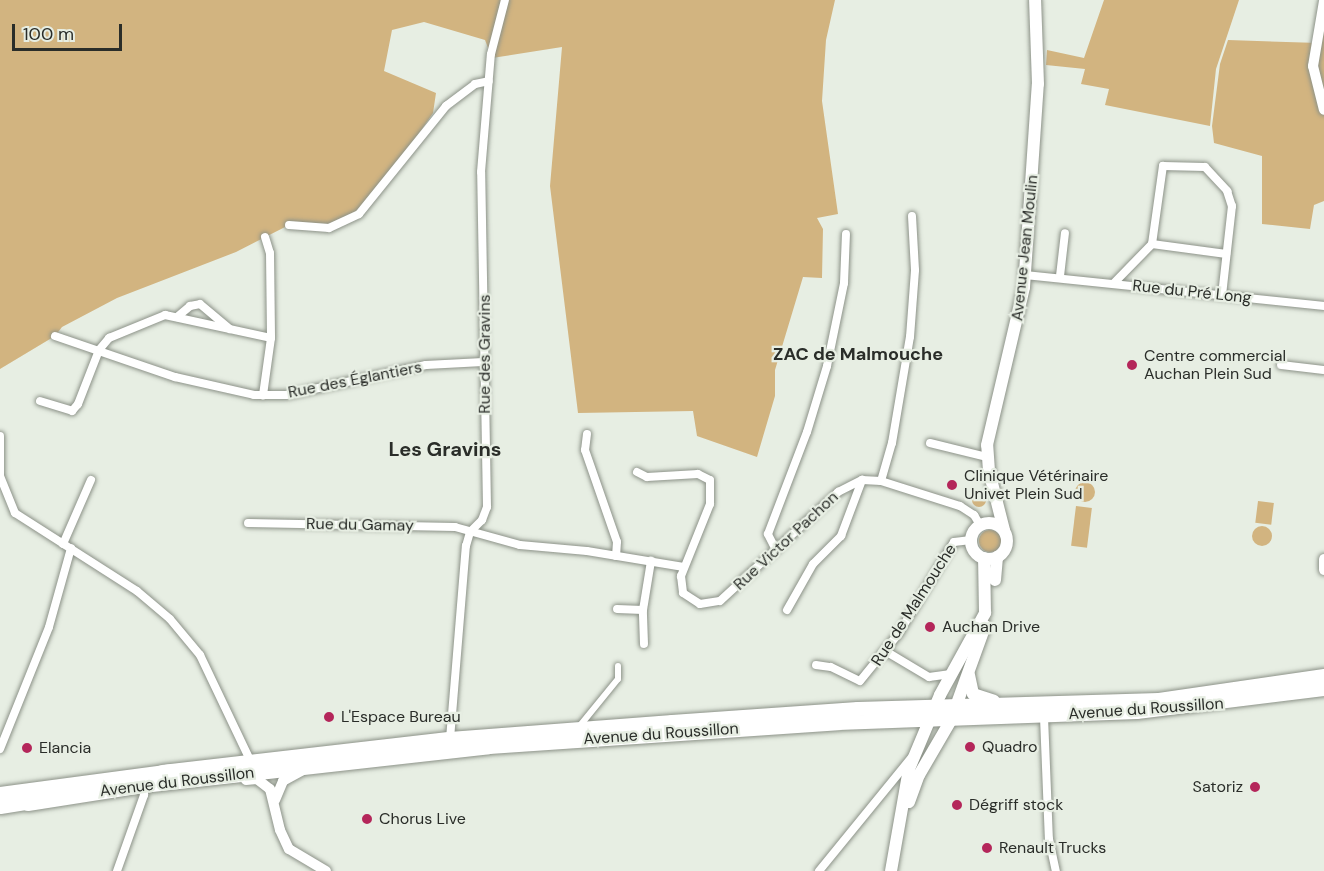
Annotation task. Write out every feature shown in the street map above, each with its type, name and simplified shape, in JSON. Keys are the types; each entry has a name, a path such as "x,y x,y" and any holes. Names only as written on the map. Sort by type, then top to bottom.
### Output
{"highway":[{"path":"0,791 176,776"},
{"path":"0,808 38,800"}],"main road":[{"name":"Avenue Jean Moulin","path":"1004,530 993,492 987,457 991,429 1019,316 1025,275 1038,84 1035,0"},
{"name":"Avenue Jean Moulin","path":"984,524 993,492"},
{"path":"891,871 910,770 916,753 951,674 985,613 991,558 1007,545 1004,530 984,524 971,540 975,552 991,558"},
{"path":"898,871 909,799 910,770 954,714 991,608 991,558"},
{"path":"969,670 972,692 996,703 1108,698 1135,707"},
{"name":"Avenue du Roussillon","path":"1135,707 1324,676"},
{"name":"Avenue du Roussillon","path":"38,800 143,786 176,776 251,762 450,739 578,729 933,713 1044,717 1104,709 1324,689"},
{"name":"Avenue du Roussillon","path":"954,714 996,703 1104,709"},
{"name":"Avenue du Roussillon","path":"176,776 312,767 588,739 907,721 933,713"},
{"path":"907,721 918,733 916,753"}],"street":[{"name":"Rue des Gravins","path":"450,739 470,532 482,520 487,507 481,172 492,43 505,0"},
{"path":"1324,1 1313,66 1324,110"},
{"path":"289,225 329,228 359,214 446,106 475,84 489,81"},
{"path":"1114,283 1152,244 1163,166 1204,167 1230,197 1222,295"},
{"path":"881,481 892,443 910,337 915,270 912,216"},
{"path":"776,550 768,534 807,432 827,366 844,283 846,234"},
{"path":"1060,276 1065,234"},
{"path":"263,395 271,338 270,253 265,237"},
{"path":"1152,244 1226,254"},
{"name":"Rue du Pré Long","path":"1025,275 1060,276 1324,306"},
{"path":"177,317 190,306 200,304 230,329"},
{"path":"40,401 72,411 78,404 99,350 121,331 160,316 177,317 271,338"},
{"name":"Rue des Églantiers","path":"55,336 215,388 263,395 286,395 426,365 483,362"},
{"path":"1281,365 1324,370"},
{"path":"587,434 585,450 617,542 616,556"},
{"path":"0,436 0,476 15,513 137,591 187,638 210,674 251,762"},
{"path":"930,443 987,457"},
{"path":"637,472 647,477 698,474 710,480 710,504 684,567"},
{"path":"0,749 49,627 67,546 91,480"},
{"path":"787,610 813,564 841,536 862,480 881,481 968,509 984,524"},
{"name":"Rue Victor Pachon","path":"684,567 683,593 693,602 713,604 776,550 838,492 862,480"},
{"name":"Rue du Gamay","path":"248,523 455,527 520,545 616,556 684,567"},
{"name":"Rue de Malmouche","path":"816,665 831,667 860,681 887,652 954,542 971,540"},
{"path":"1324,559 1324,570"},
{"path":"644,644 643,610 651,561"},
{"path":"617,609 643,610"},
{"path":"887,652 929,677 951,674"},
{"path":"578,729 618,680 618,666"},
{"path":"1044,717 1049,839 1056,871"},
{"path":"275,800 283,782 312,767"},
{"path":"819,871 891,781 910,770"},
{"path":"176,776 257,779 264,782 275,800 285,844 326,871"},
{"path":"117,871 144,795 143,786"}],"shaded area":[{"path":"0,0 835,0 826,40 822,101 838,214 817,218 823,229 822,278 803,277 775,370 775,396 757,457 697,436 693,411 578,413 550,186 562,47 492,58 485,40 424,22 392,30 384,71 436,93 433,113 370,204 329,228 289,225 236,252 117,298 62,327 55,336 0,369"},
{"path":"1104,0 1239,0 1216,69 1210,126 1105,105 1109,89 1081,84 1085,69 1046,65 1047,50 1084,58"},
{"path":"1324,28 1324,201 1314,205 1310,229 1262,224 1262,156 1214,143 1212,126 1220,64 1228,40 1319,43"},
{"path":"1085,482 1092,485 1095,492 1092,499 1085,502 1078,499 1075,492 1078,485"},
{"path":"979,493 984,495 986,500 984,505 979,507 974,505 972,500 974,495"},
{"path":"1258,501 1274,503 1271,525 1255,523"},
{"path":"1076,506 1092,508 1087,548 1071,546"},
{"path":"1262,526 1269,529 1272,536 1269,543 1262,546 1255,543 1252,536 1255,529"},
{"path":"990,530 998,533 1001,541 998,549 990,552 982,549 979,541 982,533"}],"place":[{"name":"Centre commercial Auchan Plein Sud","path":"1132,365"},
{"name":"Clinique Vétérinaire Univet Plein Sud","path":"952,485"},
{"name":"Auchan Drive","path":"930,627"},
{"name":"L'Espace Bureau","path":"329,717"},
{"name":"Quadro","path":"970,747"},
{"name":"Elancia","path":"27,748"},
{"name":"Satoriz","path":"1255,787"},
{"name":"Dégriff stock","path":"957,805"},
{"name":"Chorus Live","path":"367,819"},
{"name":"Renault Trucks","path":"987,848"}],"district":[{"name":"ZAC de Malmouche","path":"858,354"},
{"name":"Les Gravins","path":"445,449"}]}
